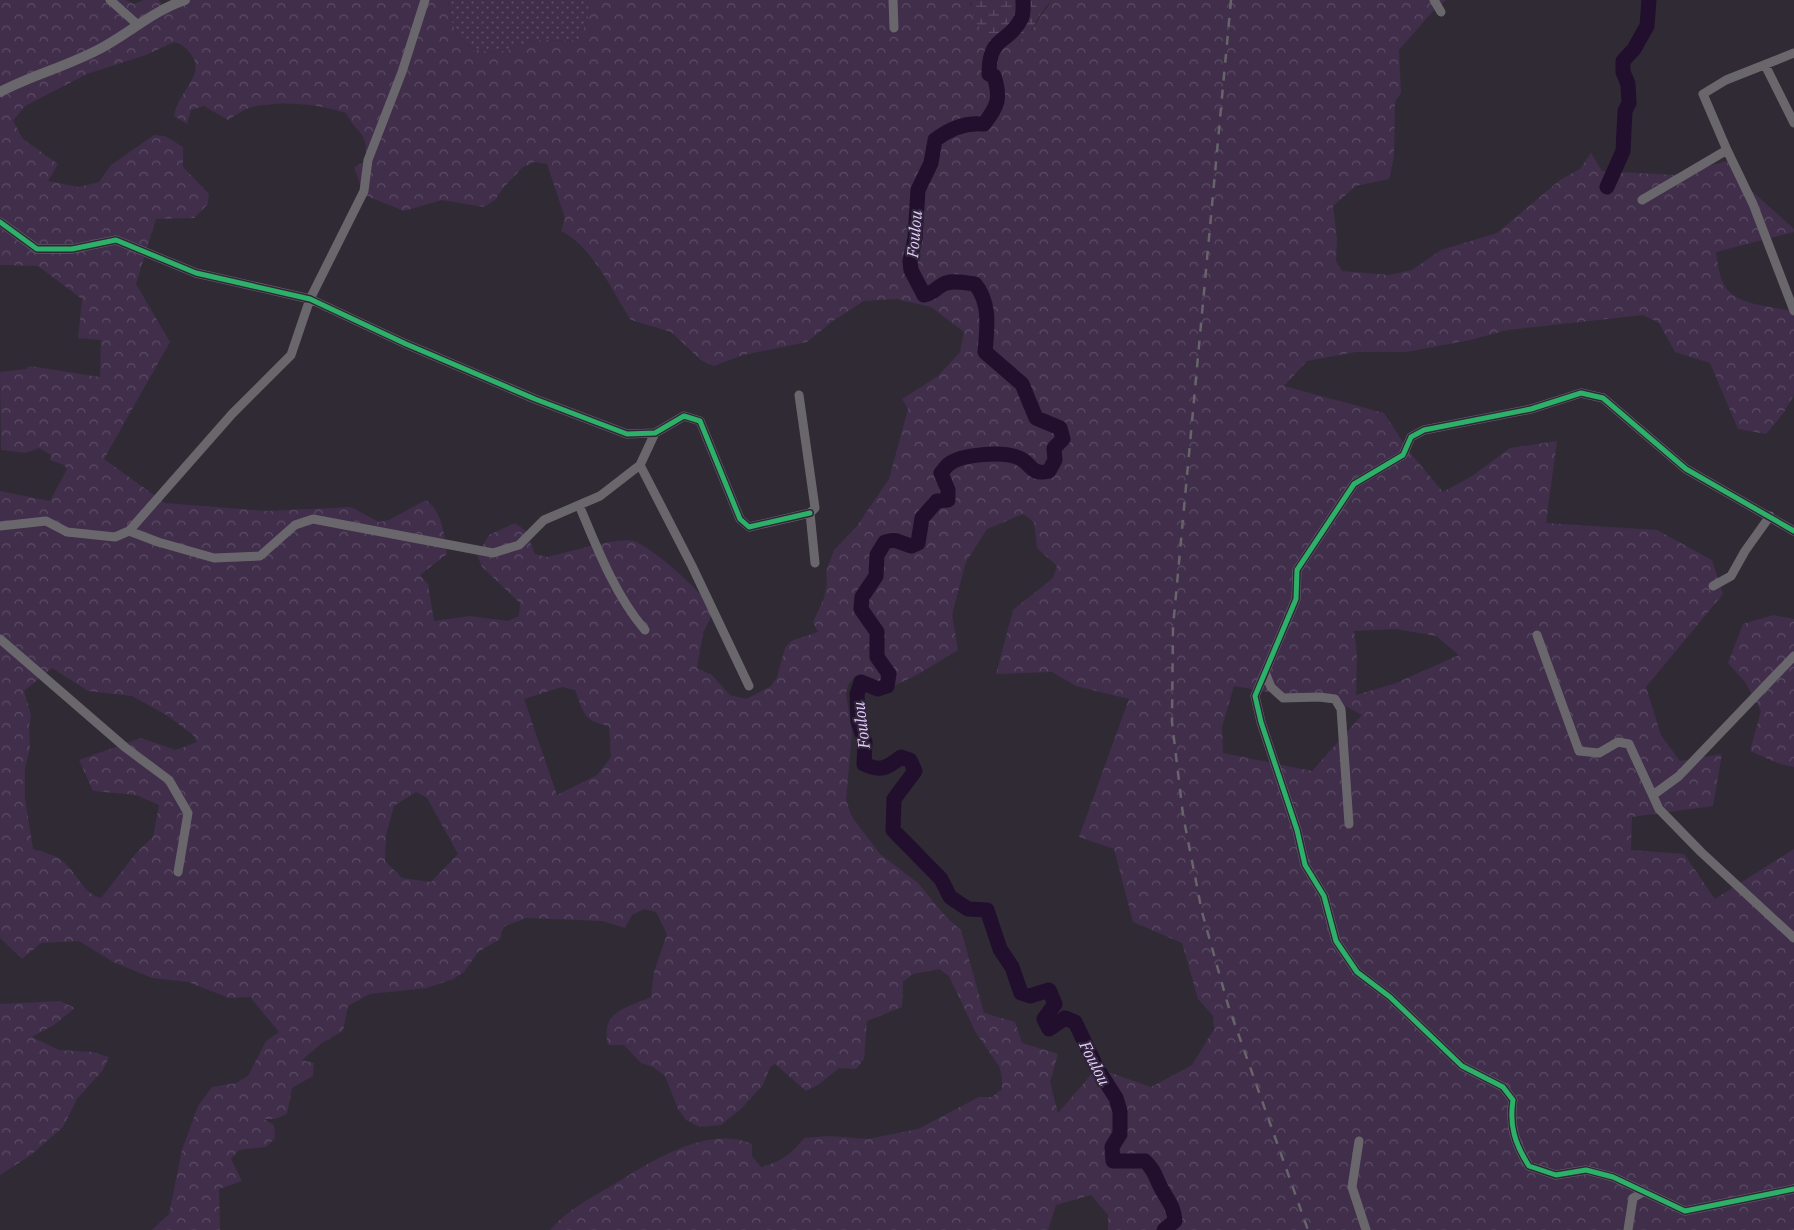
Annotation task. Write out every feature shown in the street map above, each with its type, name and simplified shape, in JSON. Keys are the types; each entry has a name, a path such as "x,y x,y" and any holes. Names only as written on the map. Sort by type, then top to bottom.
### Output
{"street":[{"path":"110,0 137,24"},
{"path":"0,92 17,83 65,66 107,45 137,24 185,0"},
{"path":"0,526 46,521 67,532 114,537 129,531 232,414 291,355 310,299 364,191 368,160 402,72 425,0"},
{"path":"893,0 894,28"},
{"path":"1434,0 1440,12"},
{"path":"1794,53 1726,80 1703,94 1753,204 1794,311"},
{"path":"1765,65 1794,123"},
{"path":"1642,200 1727,150"},
{"path":"0,222 37,249 72,249 116,240 196,273 310,299 406,344 536,399 627,434 655,433 684,416 700,421 740,519 749,527 810,513 815,508 799,395"},
{"path":"1794,531 1686,469 1603,398 1581,393 1531,409 1424,430 1411,436 1403,455 1354,484 1297,570 1296,600 1255,696 1261,722 1297,830 1305,865 1324,896 1336,941 1357,972 1390,997 1462,1066 1502,1087 1513,1100 1511,1112 1516,1145 1528,1166 1556,1175 1586,1170 1613,1177 1685,1211 1794,1189"},
{"path":"129,531 158,542 214,558 260,556 295,525 313,519 494,553 519,545 544,520 600,496 640,465 655,433"},
{"path":"640,465 692,566 749,686"},
{"path":"579,505 603,561 636,620 645,630"},
{"path":"810,513 815,563"},
{"path":"1713,586 1731,576 1745,551 1770,516"},
{"path":"1537,635 1579,751 1599,753 1618,742 1629,744 1659,808 1695,845 1794,938"},
{"path":"0,638 126,748 169,780 188,813 178,872"},
{"path":"1653,795 1679,776 1794,656"},
{"path":"1265,672 1271,687 1283,698 1319,697 1335,699 1341,709 1349,824"},
{"path":"1359,1142 1352,1187 1366,1230"},
{"path":"1628,1230 1633,1198 1643,1192"}],"green space":[{"path":"0,0 125,0 134,4 144,0 159,0 165,9 185,0 448,0 453,25 463,42 481,50 493,51 507,50 538,40 567,41 579,39 590,13 587,0 971,0 970,5 1031,31 1052,0 1446,0 1433,11 1399,50 1401,93 1395,102 1394,157 1389,179 1356,186 1333,206 1337,239 1336,261 1342,271 1389,275 1412,270 1441,250 1497,233 1560,180 1580,169 1591,153 1602,171 1674,175 1727,161 1743,183 1794,229 1794,232 1716,252 1722,281 1733,295 1754,304 1794,311 1794,395 1782,415 1766,434 1738,429 1710,363 1675,352 1659,323 1643,315 1508,330 1470,340 1407,352 1356,352 1307,361 1284,386 1384,413 1408,450 1443,492 1472,476 1510,448 1557,441 1546,523 1657,530 1712,560 1723,594 1646,687 1661,735 1680,761 1722,754 1713,806 1632,817 1631,850 1684,854 1715,899 1794,849 1794,1230 1108,1230 1108,1215 1091,1195 1056,1205 1048,1230 550,1230 571,1211 587,1200 660,1157 698,1142 716,1139 735,1139 752,1144 752,1156 761,1167 785,1157 804,1138 830,1136 868,1139 918,1129 979,1097 992,1097 1002,1089 1002,1077 999,1066 976,1033 949,976 939,969 913,974 903,982 902,1007 867,1021 864,1059 856,1069 839,1068 818,1085 806,1091 775,1064 770,1067 763,1085 742,1108 721,1125 700,1127 686,1120 678,1109 665,1076 653,1067 641,1063 624,1045 608,1045 608,1025 611,1018 624,1008 651,997 654,972 667,934 656,912 644,909 632,915 625,928 602,921 526,918 503,927 500,939 478,952 464,972 453,979 427,988 370,994 348,1006 343,1031 322,1043 302,1060 314,1063 313,1076 292,1088 287,1114 275,1119 264,1119 274,1125 275,1138 266,1147 239,1150 231,1159 242,1181 219,1189 220,1230 152,1230 169,1214 182,1150 198,1106 212,1087 236,1083 248,1076 266,1041 279,1032 250,997 229,998 188,982 152,978 113,962 79,941 41,943 22,959 0,938 0,491 50,501 67,469 64,465 50,460 51,455 39,448 26,453 1,450 0,372 26,369 30,366 100,377 101,340 78,338 82,299 38,266 0,265","holes":["174,42 183,46 195,61 194,76 180,99 174,116 187,124 191,110 204,106 228,120 249,108 288,103 324,107 346,113 364,138 366,161 354,167 364,195 404,211 442,200 484,207 495,200 503,188 522,168 534,162 547,164 565,218 561,231 573,238 592,259 631,320 671,332 702,361 714,366 743,355 807,342 833,321 864,301 896,299 931,307 964,332 960,352 938,376 902,399 908,409 889,479 857,526 834,550 826,572 827,584 824,598 813,622 818,632 791,641 785,648 777,677 771,686 746,699 730,695 712,675 697,668 703,633 714,611 700,594 677,572 652,552 633,541 625,540 604,543 547,557 535,554 526,531 515,523 489,535 477,555 482,567 520,603 519,616 508,621 470,616 434,621 428,584 420,575 447,554 444,532 439,518 432,505 426,500 389,520 379,522 351,507 267,511 165,503 104,459 170,342 136,284 156,219 194,218 208,204 209,194 183,167 183,147 165,136 154,135 111,165 99,182 79,187 48,181 58,164 23,139 13,121 25,106 87,74 146,55","1023,514 1034,522 1037,548 1057,566 1053,578 1013,610 996,674 1052,672 1076,686 1129,699 1079,837 1114,849 1133,922 1182,943 1198,999 1213,1016 1214,1029 1192,1065 1151,1087 1097,1068 1058,1113 1050,1082 1058,1054 1022,1043 1015,1022 984,1013 961,930 947,918 918,883 880,854 852,817 846,800 852,733 846,694 848,685 855,676 865,684 875,688 897,684 919,674 958,650 952,614 966,562 987,529","1396,629 1436,636 1459,655 1396,683 1356,695 1357,654 1354,631","52,668 88,691 132,696 168,716 193,735 197,742 176,750 141,738 79,760 93,791 136,795 159,805 153,837 137,852 101,898 85,888 62,860 33,849 25,799 25,768 30,749 29,728 31,715 24,691","1234,686 1273,693 1330,698 1362,715 1312,771 1223,753 1222,727","562,687 575,690 583,710 589,718 609,726 611,757 597,775 557,795 524,699","416,792 427,798 458,854 431,882 402,878 385,861 386,835 394,806"]},
{"path":"448,0 587,0 590,13 579,39 567,41 539,40 507,50 481,50 463,42 457,34 453,25"},
{"path":"971,0 1052,0 1026,37 1009,45 996,47 974,20"},
{"path":"1773,615 1794,619 1794,767 1780,764 1750,751 1761,711 1745,682 1728,663 1743,624"},
{"path":"60,1001 75,1008 54,1025 32,1037 59,1050 93,1052 109,1057 103,1070 77,1099 63,1127 31,1155 0,1175 0,1004"}],"waterway":[{"name":"Foulou","path":"1023,0 1021,19 1011,33 1000,41 992,52 989,74 994,76 998,96 992,112 984,124 958,127 935,140 931,163 918,190 915,238 910,261 911,270 924,295 949,282 975,284 984,299 986,308 985,352 1022,384 1036,418 1060,428 1063,439 1054,448 1055,460 1049,471 1038,472 1019,458 993,454 963,458 949,464 941,473 948,490 948,500 937,501 922,518 918,543 911,546 894,540 885,542 877,555 876,576 862,597 861,609 877,632 877,657 889,674 887,686 878,689 861,682 857,694 858,721 865,742 864,764 875,768 884,768 901,757 910,760 915,771 894,799 893,830 941,879 950,897 968,909 987,910 1000,949 1012,967 1021,993 1030,996 1049,990 1055,1004 1044,1019 1049,1029 1065,1018 1075,1022 1097,1068 1116,1098 1120,1111 1120,1134 1112,1147 1113,1161 1145,1161 1151,1168 1173,1211 1175,1221 1164,1230"},
{"path":"1607,187 1623,151 1625,111 1629,103 1628,84 1623,72 1623,61 1634,49 1647,26 1649,0"}],"railway":[{"path":"1231,0 1173,627 1172,722 1183,815 1202,912 1228,1005 1308,1230"}],"cycle path":[{"path":"0,222 37,249 72,249 116,240 196,273 310,299 406,344 535,399 627,434 655,433 684,416 700,421 740,519 749,527 810,513"},
{"path":"1794,531 1686,469 1603,398 1581,393 1531,409 1424,430 1411,437 1403,455 1354,484 1297,570 1296,599 1255,696 1261,722 1297,830 1305,865 1324,896 1336,941 1357,972 1390,997 1462,1066 1503,1087 1513,1100 1512,1118 1514,1134 1529,1166 1556,1175 1586,1170 1613,1177 1685,1211 1794,1189"}]}
